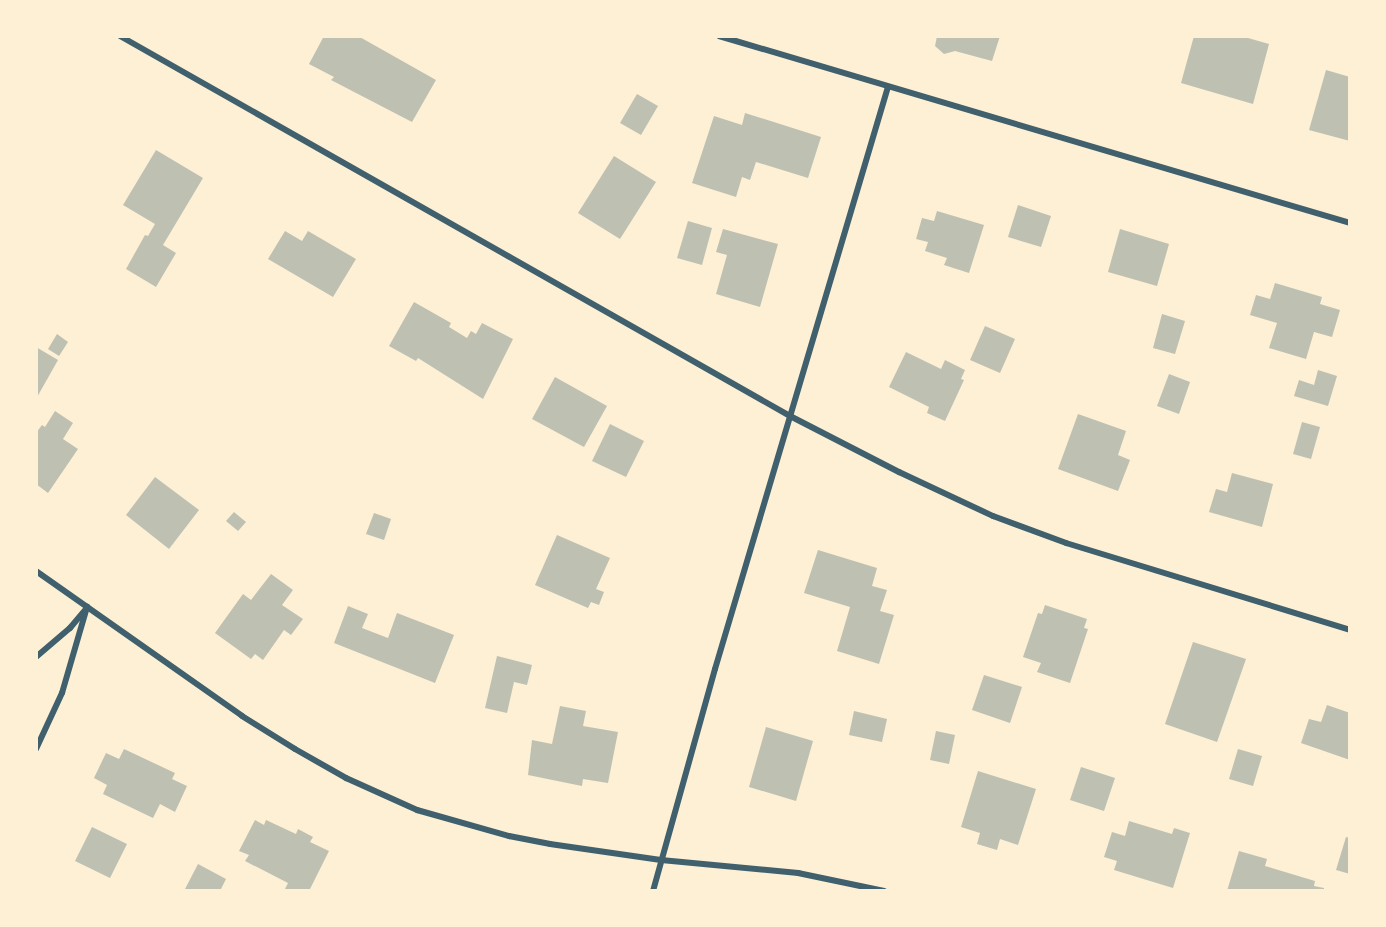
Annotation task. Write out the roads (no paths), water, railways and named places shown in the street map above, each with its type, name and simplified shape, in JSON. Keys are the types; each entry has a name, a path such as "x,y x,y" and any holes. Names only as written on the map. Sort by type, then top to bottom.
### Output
{"street":[{"path":"120,36 790,416 899,471 1012,523 1066,543 1350,630"},
{"path":"719,36 1350,224"},
{"path":"653,891 888,87"},
{"path":"36,571 242,716 336,772 417,810 509,836 662,860 798,873 884,891"},
{"path":"36,657 70,628 87,607"},
{"path":"36,749 62,693 87,607"}]}
